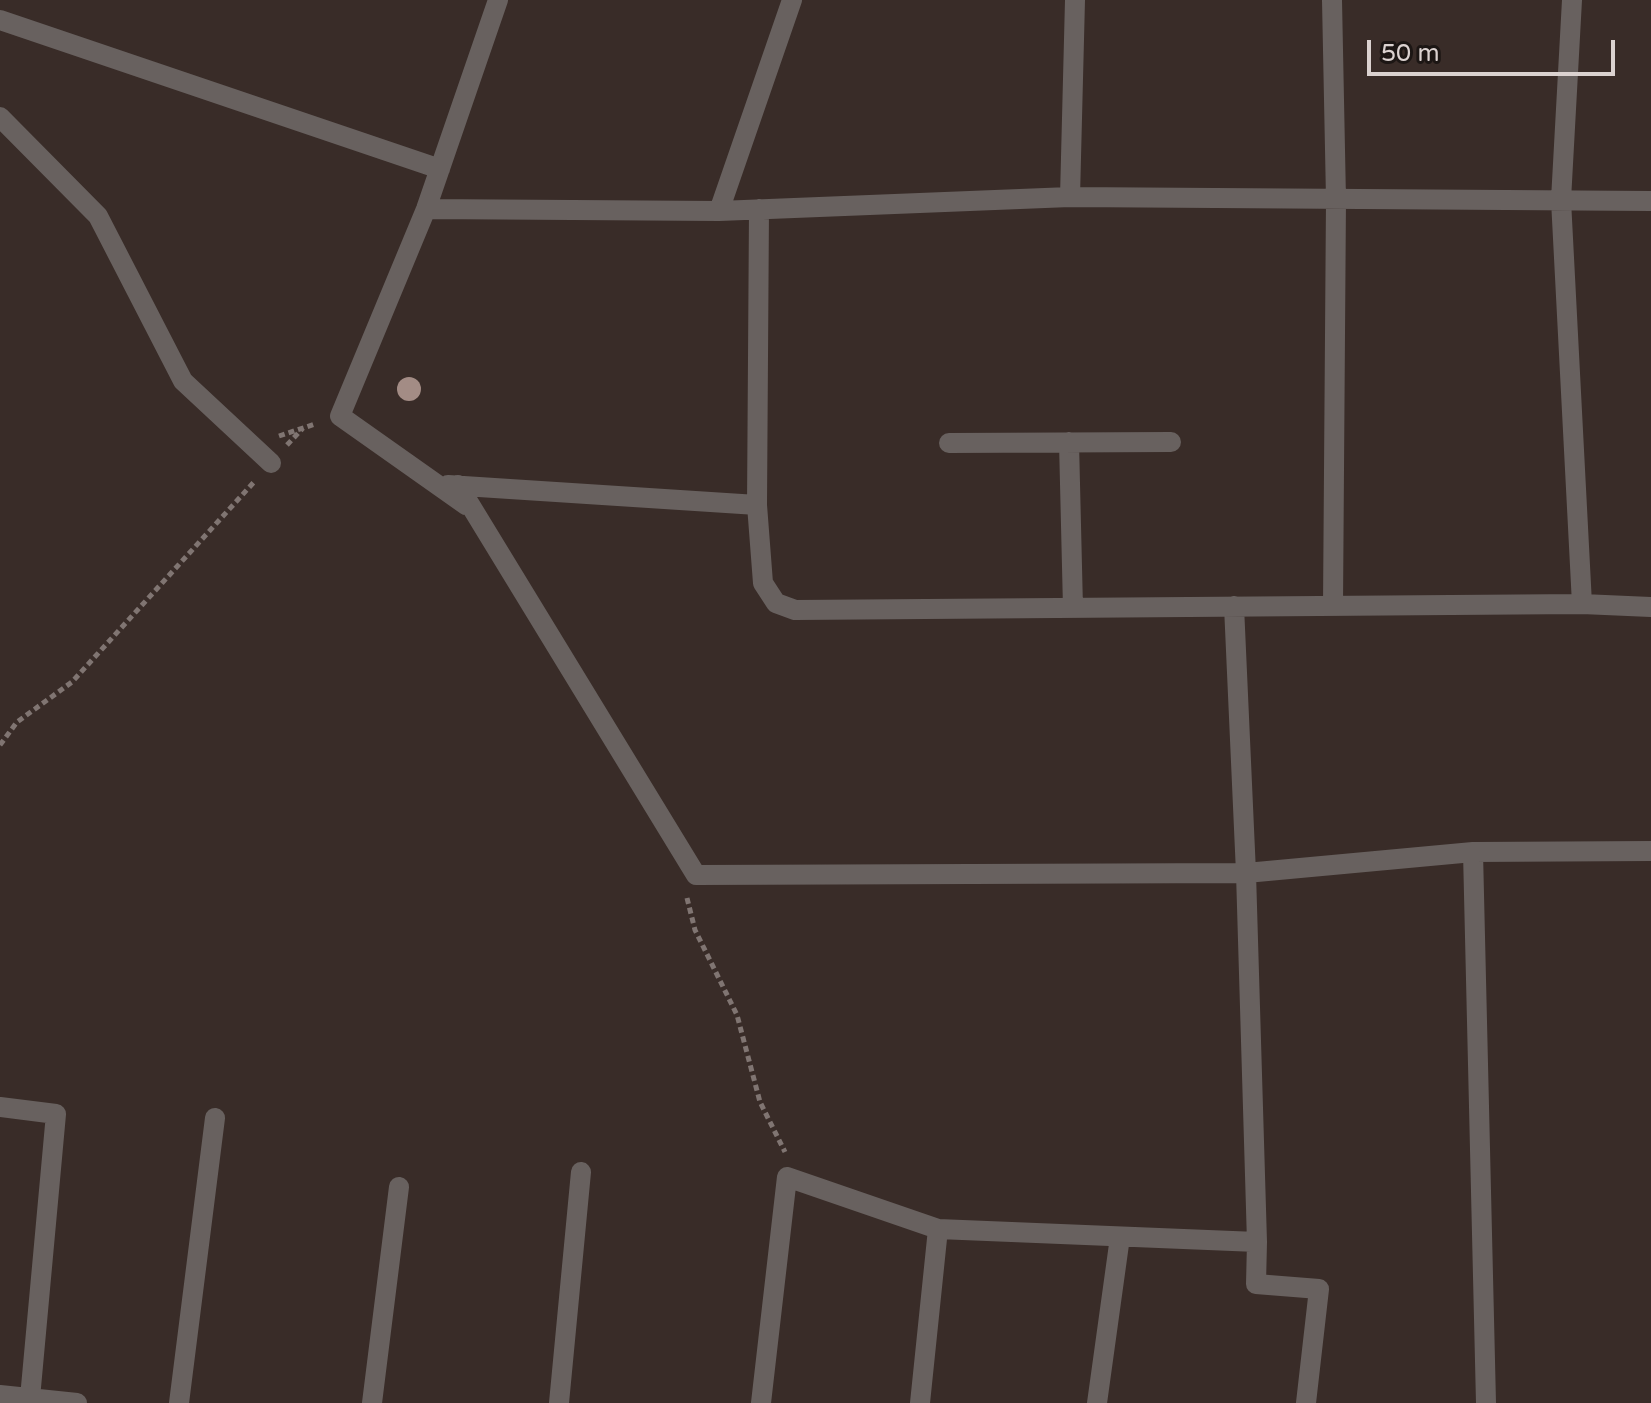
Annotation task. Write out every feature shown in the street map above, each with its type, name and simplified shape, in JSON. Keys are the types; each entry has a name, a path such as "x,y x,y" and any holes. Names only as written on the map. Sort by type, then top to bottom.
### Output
{"street":[{"path":"474,511 340,416 426,209 498,0"},
{"path":"719,211 792,0"},
{"path":"1070,197 1075,0"},
{"path":"1332,0 1336,199 1333,605"},
{"path":"1572,0 1561,200 1582,604"},
{"path":"1,22 440,169"},
{"path":"0,117 98,216 183,381 271,463"},
{"path":"426,209 719,211 1070,197 1651,201"},
{"path":"759,209 757,505 763,583 776,603 795,610 1582,604 1651,607"},
{"path":"1069,442 1073,608"},
{"path":"949,443 1171,442"},
{"path":"436,484 757,505"},
{"path":"458,485 696,875 1246,873 1473,852 1651,851"},
{"path":"1234,606 1246,873 1256,1284 1319,1289 1306,1403"},
{"path":"1473,852 1486,1403"},
{"path":"0,1107 56,1114 30,1398"},
{"path":"179,1403 215,1118"},
{"path":"559,1403 581,1172"},
{"path":"761,1403 787,1177 938,1229 1257,1242"},
{"path":"372,1403 399,1187"},
{"path":"920,1403 938,1229"},
{"path":"1097,1403 1120,1237"},
{"path":"0,1395 77,1403"}],"path":[{"path":"251,445 340,416"},
{"path":"0,745 17,722 72,682 303,428"},
{"path":"696,875 687,889 687,907 695,930 737,1015 760,1102 784,1150 788,1164 787,1177"}]}
